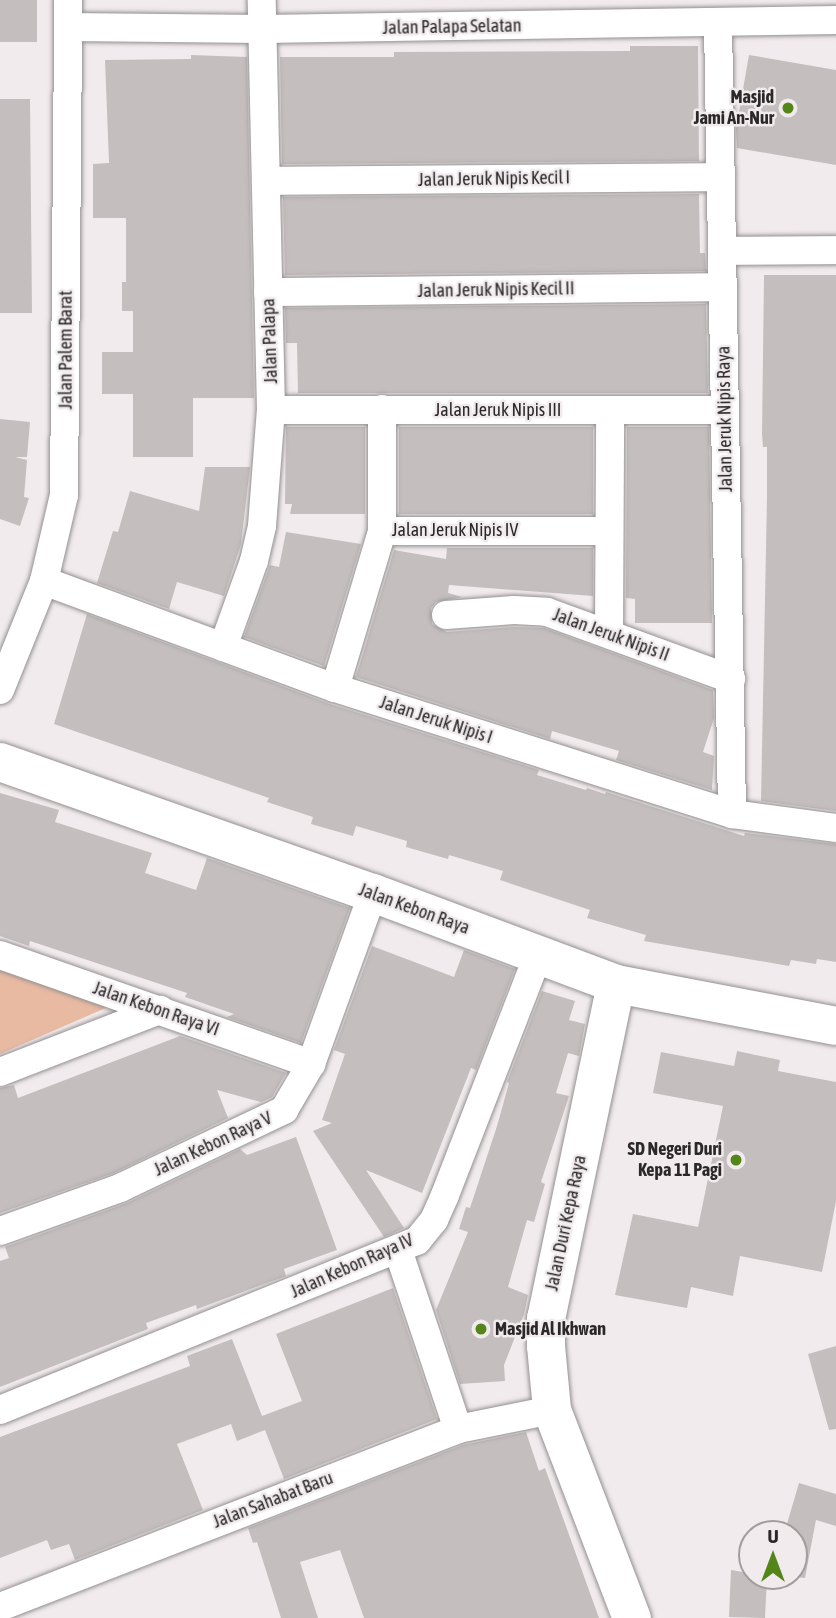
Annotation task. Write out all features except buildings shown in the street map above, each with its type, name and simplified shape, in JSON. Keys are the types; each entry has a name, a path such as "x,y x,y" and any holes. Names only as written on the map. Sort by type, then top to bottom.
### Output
{"street":[{"name":"Jalan Palapa","path":"223,647 254,561 262,526 271,410 262,0"},
{"name":"Jalan Palapa Selatan","path":"68,13 263,29 719,24 836,20"},
{"name":"Jalan Palem Barat","path":"0,690 44,581 64,495 68,13"},
{"name":"Jalan Jeruk Nipis Raya","path":"719,24 732,814"},
{"name":"Jalan Jeruk Nipis Kecil I","path":"267,181 721,177"},
{"path":"723,251 836,250"},
{"name":"Jalan Jeruk Nipis Kecil II","path":"268,292 723,287"},
{"name":"Jalan Jeruk Nipis III","path":"271,410 725,410"},
{"path":"382,410 382,531"},
{"path":"608,633 610,411"},
{"name":"Jalan Jeruk Nipis IV","path":"335,688 382,531 608,531"},
{"name":"Jalan Jeruk Nipis I","path":"44,581 335,688 732,814 836,828"},
{"name":"Jalan Jeruk Nipis II","path":"446,615 514,610 547,612 731,678"},
{"name":"Jalan Kebon Raya","path":"0,762 373,893 616,984 836,1026"},
{"name":"Jalan Kebon Raya V","path":"0,1231 120,1188 277,1115 291,1103 311,1064 373,893"},
{"name":"Jalan Kebon Raya VI","path":"0,955 311,1064"},
{"name":"Jalan Kebon Raya IV","path":"0,1410 417,1241 434,1220 538,955"},
{"name":"Jalan Duri Kepa Raya","path":"616,984 546,1318 546,1411 632,1618"},
{"path":"0,1072 160,1010"},
{"path":"398,1250 458,1429"},
{"name":"Jalan Sahabat Baru","path":"0,1607 458,1429 546,1411"}],"shaded area":[{"path":"0,965 108,1007 0,1054"}],"place":[{"name":"Masjid Jami An-Nur","path":"788,108"},
{"name":"SD Negeri Duri Kepa 11 Pagi","path":"736,1160"},
{"name":"Masjid Al Ikhwan","path":"481,1329"}]}
